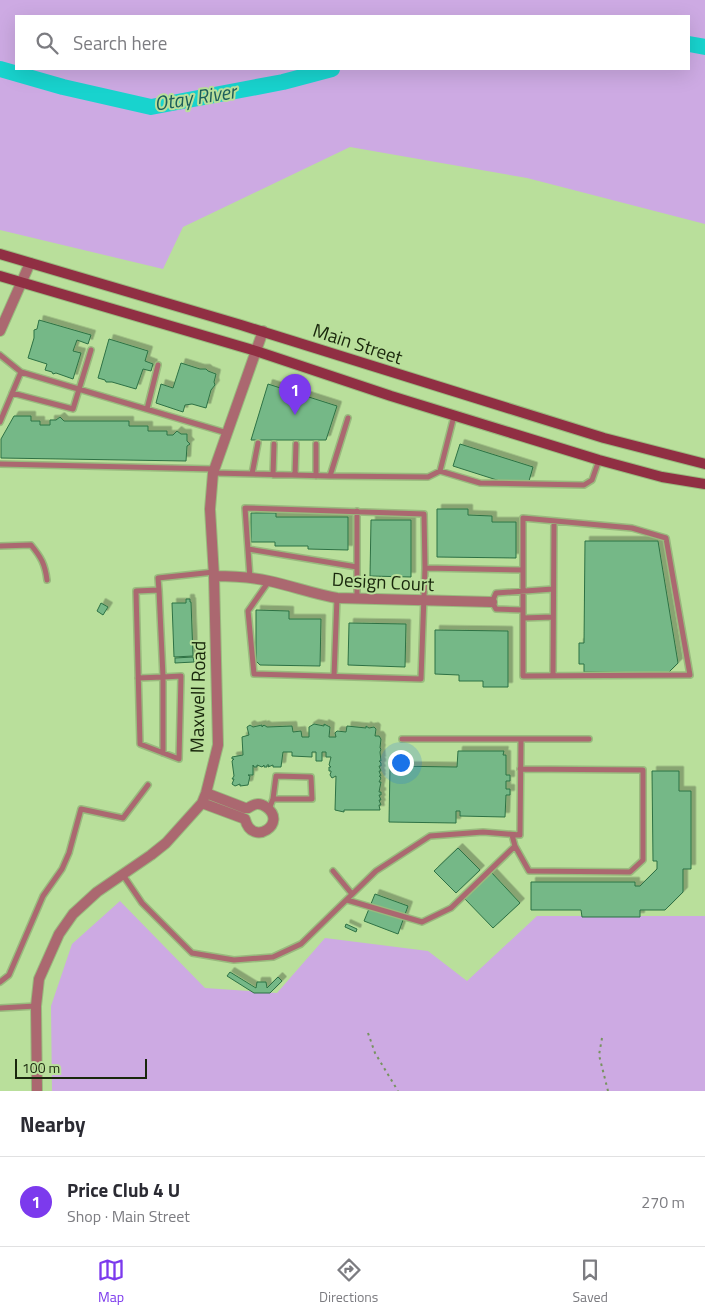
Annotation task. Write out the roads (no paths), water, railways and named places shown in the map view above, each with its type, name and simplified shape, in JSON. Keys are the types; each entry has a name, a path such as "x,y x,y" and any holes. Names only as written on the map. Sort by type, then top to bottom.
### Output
{"main road":[{"name":"Main Street","path":"0,254 263,332 594,435 705,464"},
{"path":"0,276 256,351 454,416 599,460 662,477 705,484"}],"street":[{"path":"0,331 30,263"},
{"name":"Maxwell Road","path":"37,1091 36,1006 39,978 59,934 74,914 97,892 166,844 204,798 218,745 214,574 210,509 214,471 263,332"},
{"name":"Design Court","path":"214,574 269,581 321,596 337,598 492,602"},
{"path":"204,798 245,808 258,804 271,804 274,818 273,824 268,830 259,833 251,830 245,819 204,798"}],"lane":[{"path":"12,393 74,409 91,350"},
{"path":"0,355 21,372 227,433"},
{"path":"147,409 158,365"},
{"path":"0,422 21,372"},
{"path":"440,471 454,416"},
{"path":"330,476 348,418"},
{"path":"252,474 258,443"},
{"path":"273,474 274,444"},
{"path":"295,475 296,444"},
{"path":"316,444 316,476"},
{"path":"0,464 316,476 428,477 440,471 480,483 584,485 592,480 599,460"},
{"path":"250,578 245,508 424,514 425,568 421,679 254,674 248,611 269,581"},
{"path":"357,511 357,599"},
{"path":"523,518 554,521 632,528 666,538 690,675 523,676 523,518"},
{"path":"553,676 554,521"},
{"path":"0,546 30,545 40,556 45,567 47,580"},
{"path":"248,549 357,567"},
{"path":"425,568 523,570"},
{"path":"163,753 163,677 158,578 214,574"},
{"path":"523,610 496,609 492,602 496,593 553,589"},
{"path":"138,678 181,676 179,759 140,744 138,678 136,591 159,590"},
{"path":"334,676 337,598"},
{"path":"523,618 553,617"},
{"path":"122,875 142,903 192,953 234,960 273,957 301,944 376,871 430,836 483,832 520,835 521,738"},
{"path":"402,739 589,738"},
{"path":"512,835 515,846 529,871 630,872 643,860 643,770 520,769"},
{"path":"276,776 311,777 312,799 271,804 276,776"},
{"path":"0,982 9,975 42,896 62,869 81,809 123,818 148,785"},
{"path":"347,900 422,922 451,908 515,846"},
{"path":"332,871 352,894"},
{"path":"0,1008 36,1006"}],"waterway":[{"name":"Otay River","path":"690,44 705,47"},
{"name":"Otay River","path":"0,69 63,87 151,107 283,82 328,70"}],"place":[{"name":"Price Club 4 U","path":"295,415"}]}
